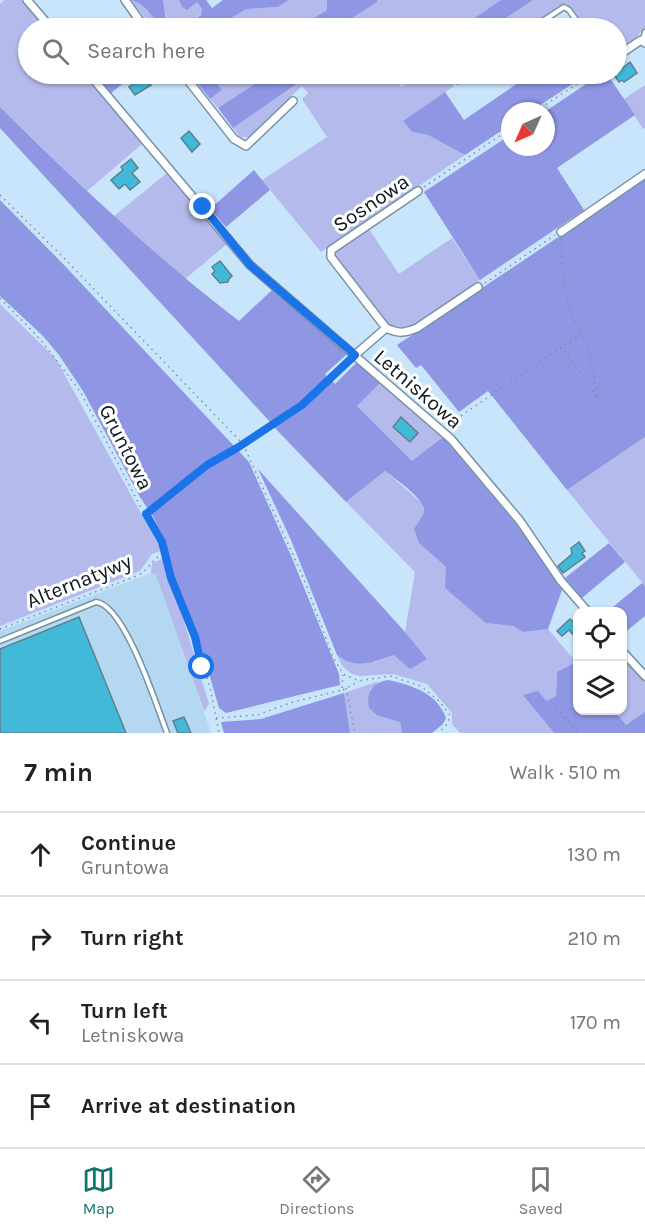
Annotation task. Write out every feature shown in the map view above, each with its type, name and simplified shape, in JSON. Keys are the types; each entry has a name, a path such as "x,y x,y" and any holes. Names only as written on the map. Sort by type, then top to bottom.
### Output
{"street":[{"path":"27,0 42,18"},
{"path":"125,0 138,18"},
{"path":"627,50 641,40 644,42"},
{"name":"Letniskowa","path":"98,84 250,265 442,430 520,521 561,581 584,607"},
{"path":"191,84 234,139 246,146 292,101"},
{"path":"561,232 645,174"},
{"name":"Sosnowa","path":"386,328 330,254 331,250 418,191"},
{"path":"355,355 386,328 398,333 406,333 478,287"},
{"path":"627,656 645,676"}],"lane":[{"path":"547,18 564,6 575,18"},
{"path":"644,42 645,32"},
{"path":"0,641 96,602 101,603 112,611 130,638 167,733"}],"path":[{"path":"550,102 577,84"},
{"name":"Sosnowa","path":"418,191 501,135"},
{"path":"0,195 64,258 243,444 291,548 333,657 343,674 342,690"},
{"path":"478,287 561,232"},
{"path":"561,232 562,268 569,308 587,344 598,401 587,381 561,347"},
{"name":"Gruntowa","path":"0,298 40,339 80,391 162,542 171,578 195,637 196,649 210,687 219,733"},
{"path":"442,430 581,333"},
{"path":"146,514 207,465 302,405 355,355"},
{"name":"Alternatywy","path":"0,628 139,575 144,572 152,559 164,554"},
{"path":"343,674 359,681"},
{"path":"216,718 257,715 294,702 342,690 359,681 390,676 421,686 439,701 450,715 448,723 439,733"},
{"path":"346,688 356,733"},
{"path":"556,708 579,733"}],"shaded area":[{"path":"5,0 22,0 37,18 18,18 18,84 91,84 142,144 87,191 0,107 0,4"},
{"path":"131,0 163,0 165,18 155,18 142,5"},
{"path":"163,0 179,0 182,7 187,10 197,2 202,9 201,14 195,18 165,18"},
{"path":"179,0 206,0 212,8 223,0 289,0 278,7 246,9 231,18 196,18 201,15 202,9 197,2 187,10 182,7"},
{"path":"289,0 327,0 327,10 314,18 231,18 246,9 278,7"},
{"path":"327,0 377,0 352,18 314,18 327,10"},
{"path":"377,0 501,0 475,18 352,18"},
{"path":"501,0 533,0 506,18 475,18"},
{"path":"533,0 645,0 645,28 627,43 627,18 577,18 566,3 543,18 506,18"},
{"path":"131,1 142,3 156,18 145,18"},
{"path":"104,84 122,84 111,93"},
{"path":"198,84 218,84 222,90 210,99"},
{"path":"218,84 255,84 218,108 210,99 222,90"},
{"path":"255,84 297,84 233,128 218,108"},
{"path":"297,84 399,84 401,87 406,84 452,84 454,86 403,121 412,132 428,135 465,155 321,252 262,180 327,137 302,99 308,93 302,86 249,137 240,137 233,128"},
{"path":"516,84 573,84 545,102 501,102 501,131 465,155 428,135 412,132 403,121 445,92 464,120"},
{"path":"586,84 614,84 635,115 557,168 584,210 480,280 424,192 501,141 501,156 555,156 555,105"},
{"path":"645,85 645,128 643,129 624,99"},
{"path":"0,107 116,218 176,271 239,321 272,290 347,354 325,374 328,378 301,403 270,422 0,128"},
{"path":"254,170 270,190 226,227 210,209"},
{"path":"167,173 227,244 184,280 114,216"},
{"path":"645,179 645,437 567,490 488,391 459,412 421,365 416,368 397,345"},
{"path":"0,200 249,462 292,558 339,674 340,685 226,713 219,708 201,646 176,583 166,544 154,518 140,497 83,391 59,355 43,336 0,296"},
{"path":"369,229 399,274 452,238 480,280 409,329 389,325 335,257 335,252"},
{"path":"0,304 56,359 160,551 152,554 140,571 0,626"},
{"path":"357,362 381,382 357,406 412,461 443,437 522,531 562,590 548,629 523,632 513,626 486,623 445,588 446,567 419,543 414,529 424,512 424,507 409,490 385,471 346,502 273,426 301,408 332,381 335,384"},
{"path":"381,382 443,437 412,461 356,405"},
{"path":"645,437 645,586 567,490"},
{"path":"258,469 427,659 410,669 394,655 372,662 358,663 344,660 337,655 291,540"},
{"path":"385,471 423,504 419,543 446,567 486,623 513,626 523,632 548,629 573,658 573,664 557,672 556,696 546,701 536,711 554,733 460,733 452,724 452,713 427,684 393,674 360,676 352,674 343,667 337,655 342,659 375,662 394,655 426,659 405,632 415,572 346,502"},
{"path":"609,543 625,562 582,598 565,578"},
{"path":"164,558 168,579 182,615 209,704 204,711 156,575 151,573 152,563"},
{"path":"151,573 156,574 211,733 0,733 0,631"},
{"path":"642,583 645,586 645,616 627,631 627,607 613,607"},
{"path":"627,662 645,682 645,712 626,725 618,715 627,715"},
{"path":"573,664 573,715 618,715 626,725 645,712 645,733 554,733 523,695 538,691 546,701 556,696 557,672"},
{"path":"388,680 423,691 430,696 442,709 446,718 443,724 432,733 402,733 400,722 377,715 369,708 369,693 378,683"},
{"path":"379,681 370,690 400,722 402,733 350,733 344,693"},
{"path":"344,693 350,733 224,733 221,722 261,719"}],"building":[{"path":"630,62 637,73 627,80 627,64"},
{"path":"133,84 151,85 135,95 129,87"},
{"path":"189,131 200,144 192,152 181,138"},
{"path":"131,159 138,168 132,173 140,182 130,190 125,184 119,189 111,180"},
{"path":"220,261 232,276 228,282 220,283 212,274 215,271 212,267"},
{"path":"401,417 418,433 410,442 393,427"},
{"path":"579,542 585,551 582,553 585,557 563,573 558,566 572,554 571,548"},
{"path":"79,617 126,733 0,733 0,649"},
{"path":"570,619 573,622 573,634 569,630 562,636 557,631"},
{"path":"184,717 191,733 178,733 173,721"}],"route":[{"path":"202,667 195,637 171,578 162,542 146,514 207,465 302,405 355,355 250,265 203,207"}]}
